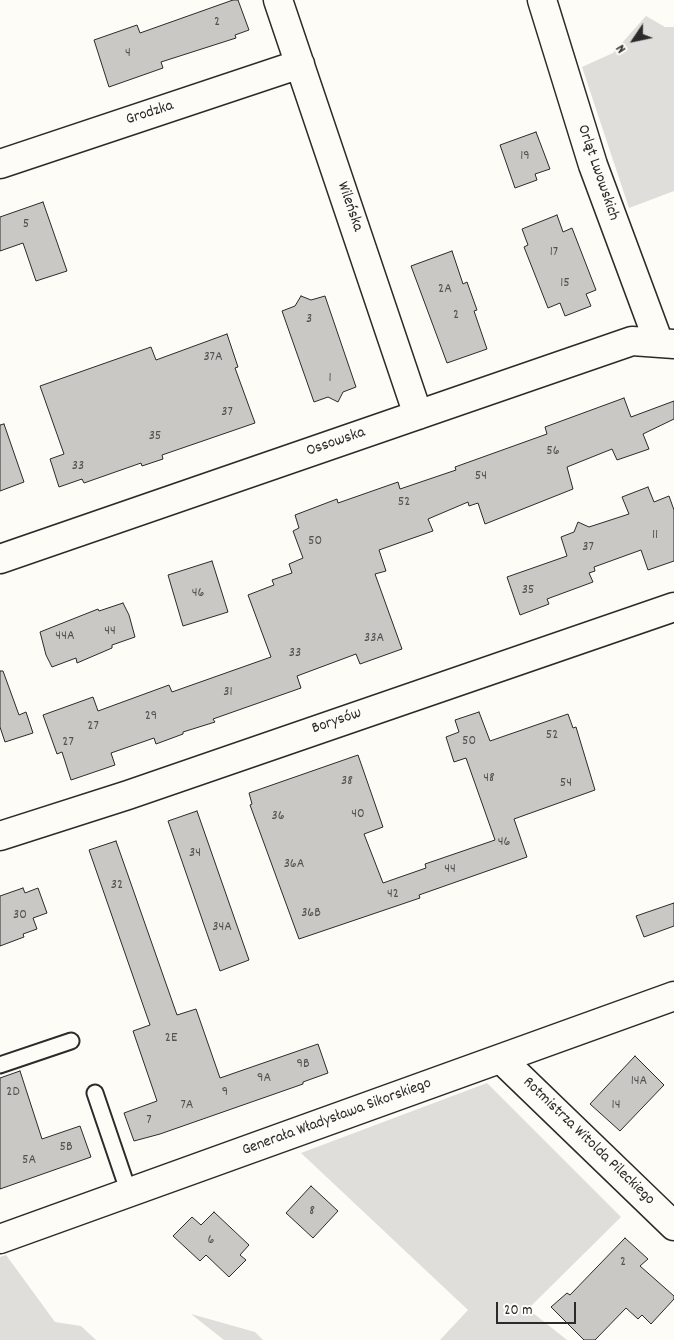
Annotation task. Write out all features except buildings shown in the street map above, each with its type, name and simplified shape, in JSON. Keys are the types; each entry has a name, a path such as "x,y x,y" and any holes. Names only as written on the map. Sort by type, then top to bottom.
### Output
{"street":[{"name":"Wileńska","path":"278,0 418,415"},
{"name":"Orląt Lwowskich","path":"542,0 593,165 667,344"},
{"name":"Grodzka","path":"0,164 300,64"},
{"name":"Ossowska","path":"0,559 632,341 667,344"},
{"name":"Borysów","path":"0,836 128,795 674,607"},
{"name":"Generała Władysława Sikorskiego","path":"0,1239 674,996"},
{"name":"Rotmistrza Witolda Pileckiego","path":"501,1059 674,1226"}],"lane":[{"path":"0,1065 71,1041"},
{"path":"95,1093 129,1192"}],"shaded area":[{"path":"646,16 665,27 674,27 674,191 629,208 582,67 613,53"},
{"path":"487,1083 621,1217 528,1309 567,1340 440,1340 468,1310 301,1153"},
{"path":"6,1255 55,1322 81,1326 96,1340 0,1340 0,1257"},
{"path":"191,1314 255,1332 263,1340 224,1340"}]}
